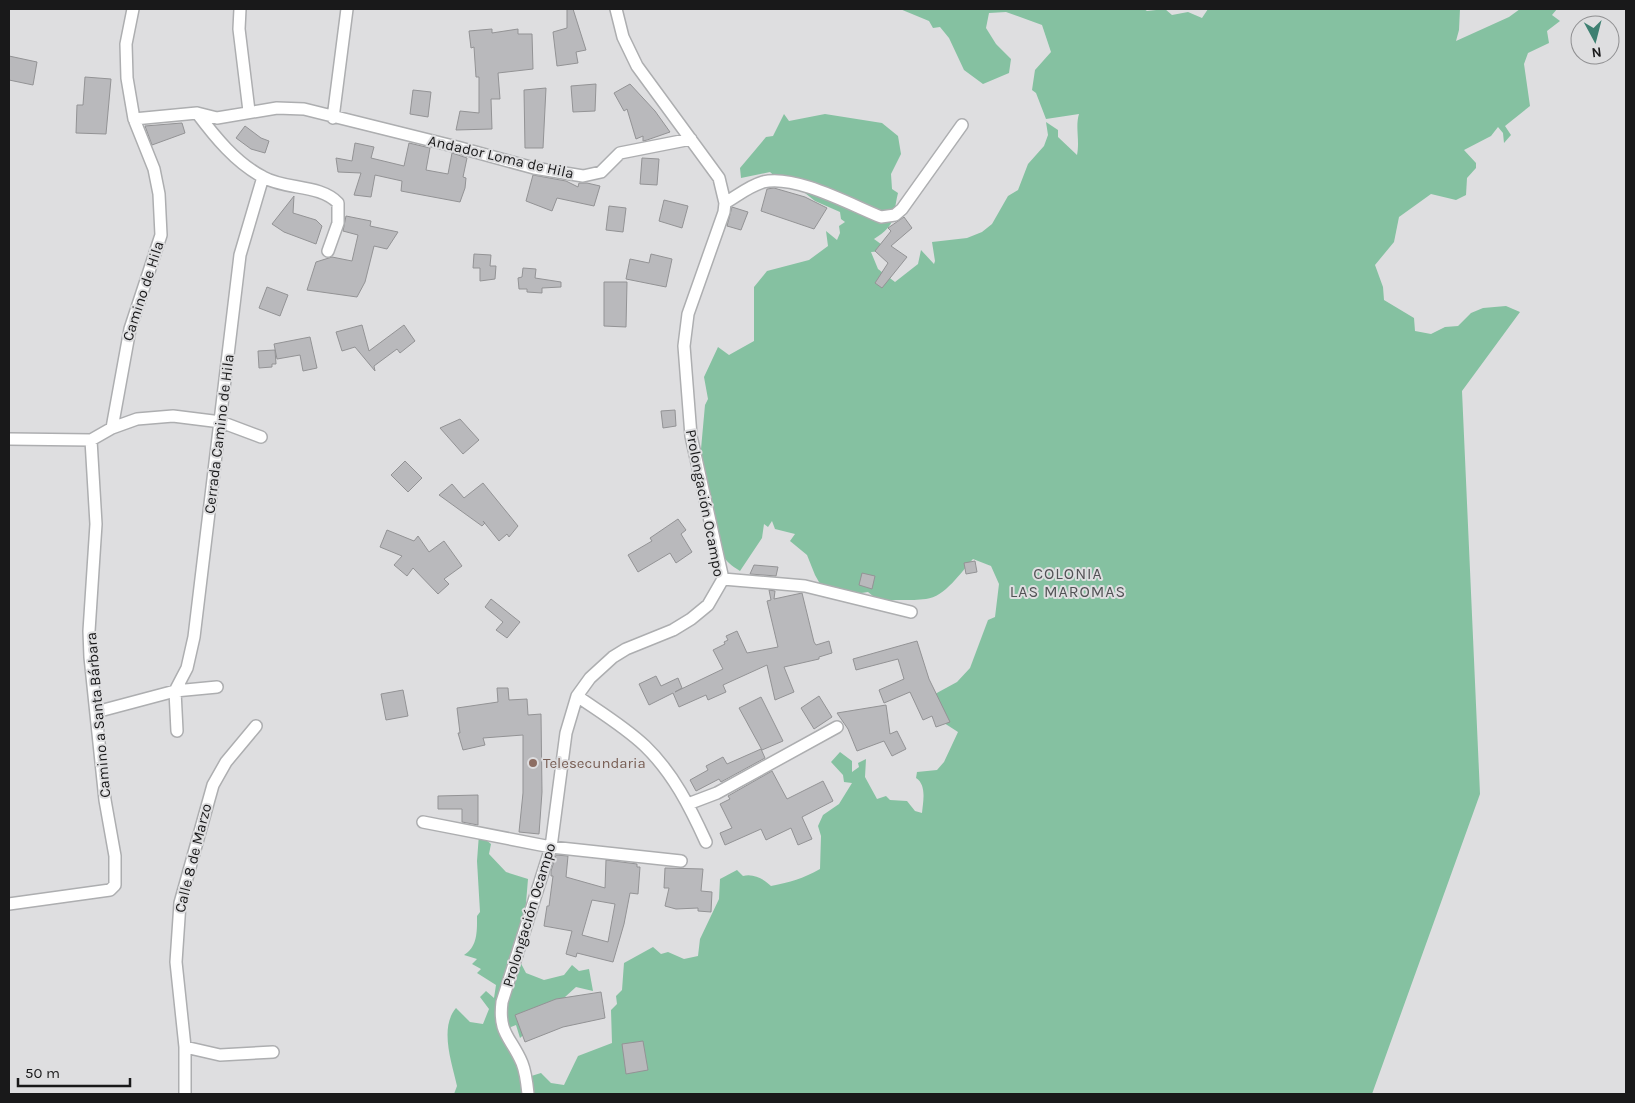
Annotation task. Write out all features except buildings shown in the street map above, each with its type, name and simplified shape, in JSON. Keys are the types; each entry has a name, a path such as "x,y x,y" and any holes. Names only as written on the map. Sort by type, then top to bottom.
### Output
{"street":[{"name":"Camino de Hila","path":"112,428 130,329 161,235 159,194 154,169 134,119 126,78 126,44 132,9"},
{"path":"240,9 239,29 249,112"},
{"path":"333,118 347,9"},
{"path":"616,9 623,37 637,66 719,178 726,203 750,187 762,182 778,180 810,189 881,217 888,217 902,209 962,125"},
{"name":"Andador Loma de Hila","path":"134,119 197,113 216,118 276,108 304,110 457,147 534,168 574,176 592,175 601,172 620,153 691,138"},
{"path":"197,113 218,141 263,177 296,188 322,192 332,197 338,203 338,224 328,252"},
{"name":"Cerrada Camino de Hila","path":"175,691 192,653 240,255 263,177"},
{"name":"Prolongación Ocampo","path":"528,1094 522,1063 505,1034 500,1018 502,1002 550,847 566,733 577,696 590,678 613,657 626,649 673,630 691,619 708,605 723,579 688,416 684,339 688,314 726,203"},
{"path":"9,439 91,440 112,428 137,419 154,416 172,416 221,422 261,437"},
{"name":"Camino a Santa Bárbara","path":"9,904 110,890 115,885 117,871 104,800 89,631 96,524 91,440"},
{"path":"723,579 805,586 911,612"},
{"path":"96,712 175,691 218,687"},
{"path":"175,691 177,731"},
{"path":"577,696 644,745 670,775 688,804 706,842"},
{"name":"Calle 8 de Marzo","path":"186,1094 186,1047 176,962 180,903 213,785 226,762 256,726"},
{"path":"688,804 717,793 837,727"},
{"path":"423,822 550,847 681,861"},
{"path":"186,1047 220,1055 272,1052"}],"green space":[{"path":"900,9 1144,9 1147,11 1165,9 1172,15 1188,12 1202,18 1208,9 1460,9 1459,30 1456,41 1509,17 1520,9 1557,9 1552,15 1560,21 1547,31 1549,43 1528,53 1524,64 1530,106 1505,126 1511,135 1504,143 1503,133 1498,127 1491,136 1464,150 1476,163 1476,168 1467,178 1466,195 1456,200 1431,194 1399,217 1394,242 1375,265 1383,287 1384,300 1414,318 1415,331 1431,334 1445,327 1458,326 1471,313 1483,308 1506,306 1520,312 1462,391 1480,794 1372,1094 454,1094 457,1086 448,1046 448,1025 451,1016 456,1008 470,1022 483,1024 489,1009 480,997 486,991 494,998 496,985 477,973 481,969 472,964 477,959 464,955 469,952 474,943 477,932 477,916 480,912 477,861 479,834 491,844 489,854 506,872 528,879 524,927 517,956 526,973 544,980 564,975 572,965 579,971 589,969 593,991 576,987 520,1038 516,1025 511,1027 509,1042 528,1077 541,1073 551,1083 564,1085 578,1056 612,1043 611,1010 617,1004 616,996 622,990 624,963 653,947 661,954 668,952 684,959 698,956 700,939 719,899 720,879 737,870 743,876 751,875 758,877 771,886 796,880 820,869 821,836 818,826 823,815 839,804 852,783 844,782 843,775 831,762 840,752 852,761 852,772 859,767 858,763 866,759 865,777 877,799 886,796 890,800 907,801 915,811 922,813 923,789 916,778 917,772 937,770 944,762 958,732 941,721 935,694 957,682 970,668 988,620 995,617 999,584 991,566 973,559 946,589 940,594 926,599 879,601 868,592 828,598 815,575 807,555 790,541 795,534 775,529 772,521 768,527 764,524 762,538 740,571 729,563 721,552 710,499 697,479 692,465 701,449 705,405 708,399 704,377 718,347 729,355 754,341 754,287 767,271 809,260 828,246 826,231 837,240 840,233 839,226 845,222 841,219 840,212 815,201 795,185 778,179 770,172 741,178 740,168 766,137 773,136 784,114 789,121 825,114 882,123 898,136 901,154 891,174 892,189 898,193 893,219 887,229 874,239 885,247 883,251 871,252 878,269 895,282 918,264 921,250 934,264 932,242 967,238 982,232 992,224 1008,196 1018,190 1028,164 1044,146 1048,135 1046,122 1058,130 1058,137 1077,155 1077,124 1079,114 1046,119 1036,93 1032,90 1035,70 1051,52 1042,25 1006,12 989,13 986,28 996,44 1011,59 1009,73 983,84 964,70 949,38 940,27 933,28 929,21"}],"place":[{"name":"Telesecundaria","path":"533,763"}],"district":[{"name":"COLONIA LAS MAROMAS","path":"1068,582"}]}
